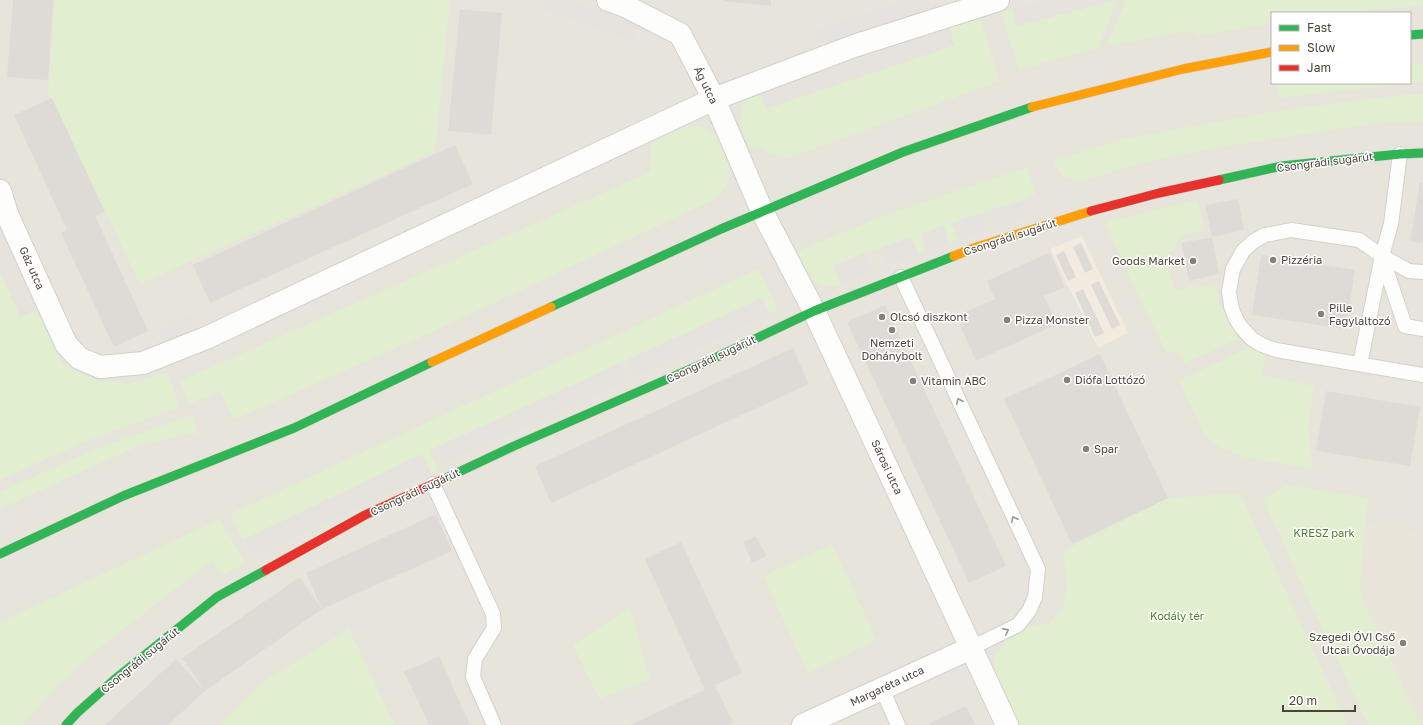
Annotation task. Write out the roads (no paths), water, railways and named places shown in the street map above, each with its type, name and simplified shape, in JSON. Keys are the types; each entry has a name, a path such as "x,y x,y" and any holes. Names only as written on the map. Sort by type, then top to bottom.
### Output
{"street":[{"name":"Ág utca","path":"608,0 625,6 680,34 714,100 762,211"},
{"path":"714,100 854,46 998,0"},
{"path":"1411,35 1423,34"},
{"path":"0,554 122,496 294,428 461,348 762,211 903,152 1022,110 1086,92 1183,69 1271,52"},
{"name":"Gáz utca","path":"0,191 7,214 66,344 79,358 100,367 143,363 213,335 714,100"},
{"name":"Csongrádi sugárút","path":"66,725 76,713 105,687 217,597 365,515 514,446 702,364 814,311 974,248 1088,212 1159,193 1282,166 1423,153"},
{"name":"Sárosi utca","path":"762,211 814,311 1007,725"},
{"name":"Margaréta utca","path":"802,725 971,648"}],"lane":[{"path":"1360,364 1382,256 1391,224 1400,154"},
{"path":"1423,272 1409,271 1382,256 1359,240 1291,230 1266,235 1254,241 1243,251 1233,269 1229,291 1231,306 1241,327 1252,339 1262,345 1276,350 1423,375"},
{"path":"1382,256 1405,326 1423,329"},
{"path":"901,277 1038,569 1035,597 1029,611 1018,625 971,648"},
{"path":"433,484 493,614 494,628 475,659 473,677 494,725"},
{"path":"882,689 898,725"}],"place":[{"name":"Pizzéria","path":"1273,260"},
{"name":"Goods Market","path":"1193,261"},
{"name":"Pille Fagylaltozó","path":"1321,314"},
{"name":"Olcsó diszkont","path":"882,317"},
{"name":"Pizza Monster","path":"1007,320"},
{"name":"Nemzeti Dohánybolt","path":"892,330"},
{"name":"Diófa Lottózó","path":"1067,380"},
{"name":"Vitamin ABC","path":"913,381"},
{"name":"Spar","path":"1086,449"},
{"name":"Szegedi ÓVI Cső Utcai Óvodája","path":"1403,643"}],"park label":[{"name":"KRESZ park","path":"1324,533"},
{"name":"Kodály tér","path":"1177,616"}]}
